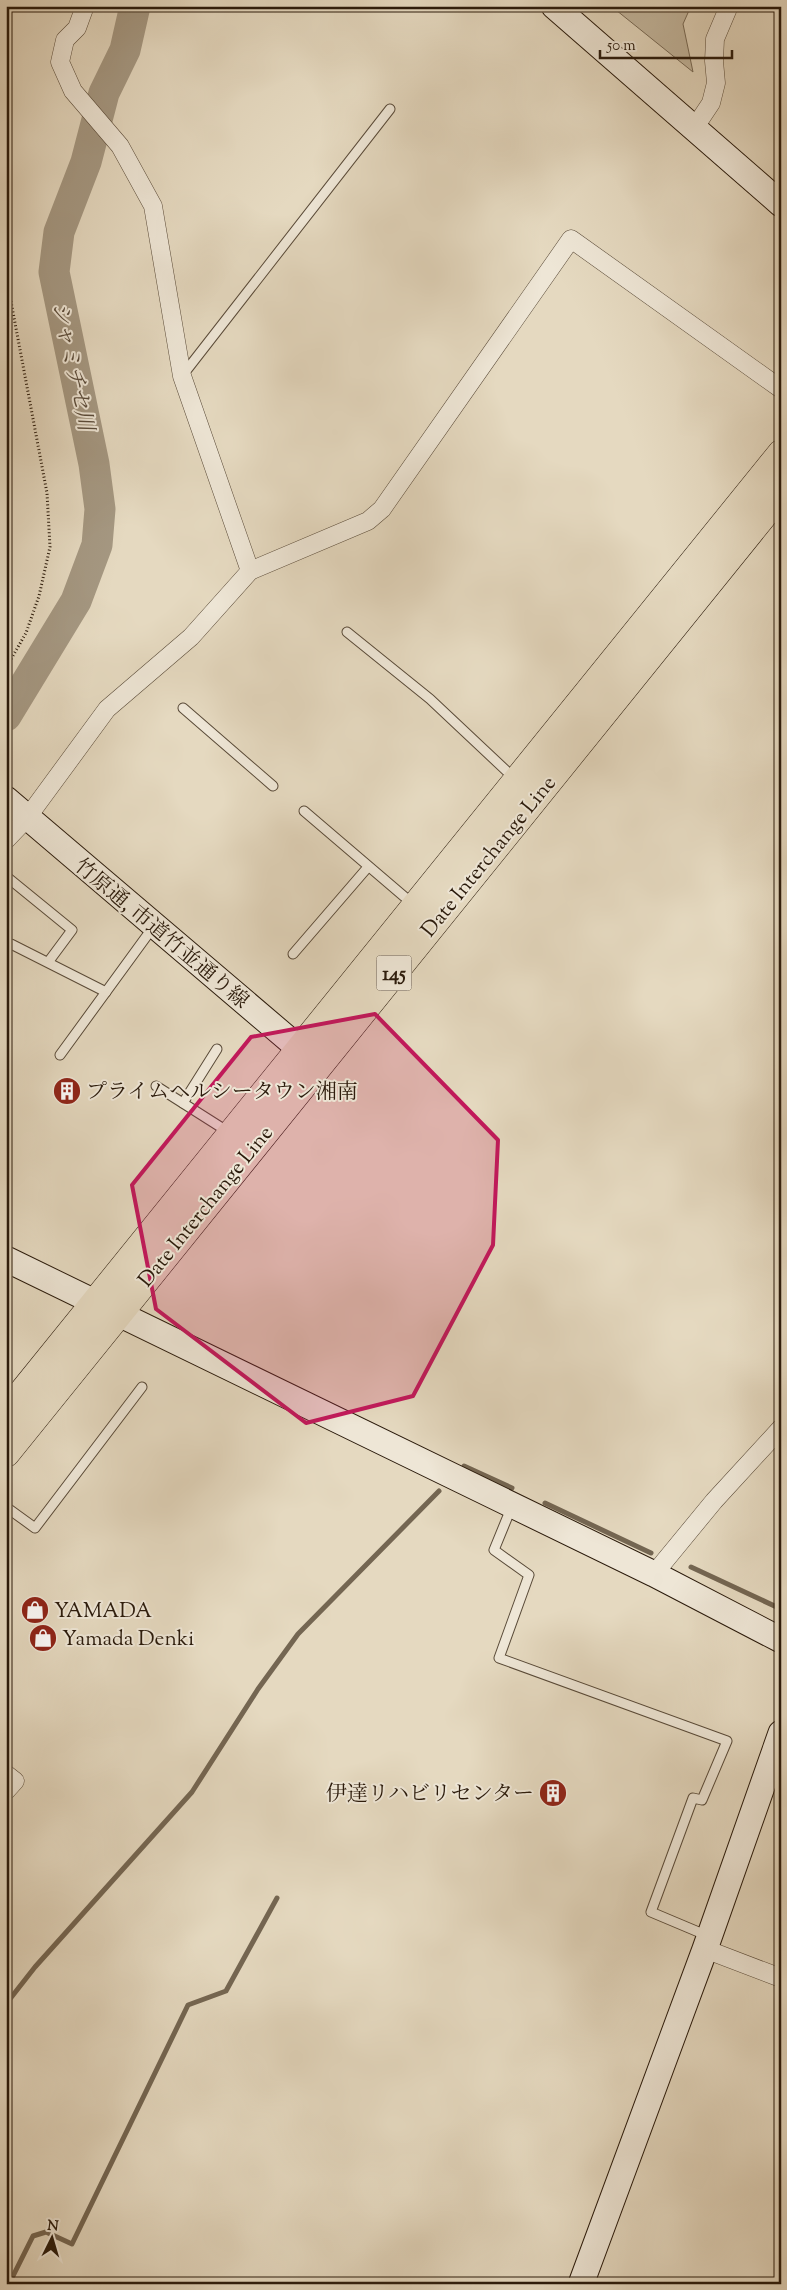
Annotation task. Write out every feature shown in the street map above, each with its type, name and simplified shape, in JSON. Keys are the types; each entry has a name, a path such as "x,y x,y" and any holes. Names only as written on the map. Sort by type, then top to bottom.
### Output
{"main road":[{"name":"Date Interchange Line","path":"6,1453 232,1134 309,1058 416,906 483,843 516,781 781,454"},
{"name":"Date Interchange Line","path":"6,1413 108,1307 483,843 781,493"}],"street":[{"path":"85,6 77,28 66,40 60,62 73,91 120,146 153,206 182,376 250,571"},
{"path":"554,6 781,204"},
{"path":"695,127 710,103 716,83 715,39 729,6"},
{"path":"6,840 27,818 107,709 191,637 250,571 368,520 382,509 570,238 781,389"},
{"name":"竹原通, 市道竹並通り線","path":"6,800 309,1058"},
{"path":"6,1259 654,1574 781,1640"},
{"path":"654,1574 714,1501 781,1428"},
{"path":"581,2284 707,1943 781,1733"},
{"path":"6,1774 14,1781 6,1791"},
{"path":"707,1943 781,1978"}],"lane":[{"path":"182,376 390,109"},
{"path":"347,632 430,699 516,781"},
{"path":"183,708 273,786"},
{"path":"304,811 416,906"},
{"path":"294,954 368,867"},
{"path":"7,877 72,930 49,961"},
{"path":"60,1055 154,926"},
{"path":"11,944 49,961 106,992"},
{"path":"183,1103 218,1048"},
{"path":"156,1086 232,1134"},
{"path":"6,1507 35,1528 142,1387"},
{"path":"512,1506 494,1550 529,1575 499,1658 727,1741 702,1800 693,1798 651,1912 707,1943"}],"path":[{"path":"6,668 26,632 39,596 50,547 48,493 9,291 10,220"}],"highlighted area":[{"path":"375,1014 498,1140 493,1245 413,1396 306,1423 156,1309 132,1185 251,1037"}],"shaded area":[{"path":"611,6 691,6 683,24 693,72"}],"waterway":[{"name":"シャミチセ川","path":"6,716 76,601 97,545 100,509 94,464 54,272 59,232 86,162 104,93 125,50 135,6"},
{"path":"464,1466 512,1488"},
{"path":"6,2004 35,1967 192,1792 258,1689 298,1634 439,1491"},
{"path":"545,1503 651,1553"},
{"path":"691,1567 781,1609"},
{"path":"9,2284 33,2236 46,2232 72,2244 188,2005 226,1991 277,1898"}],"place":[{"name":"プライムヘルシータウン湘南","path":"67,1091"},
{"name":"YAMADA","path":"35,1610"},
{"name":"Yamada Denki","path":"43,1638"},
{"name":"伊達リハビリセンター","path":"553,1793"}]}
